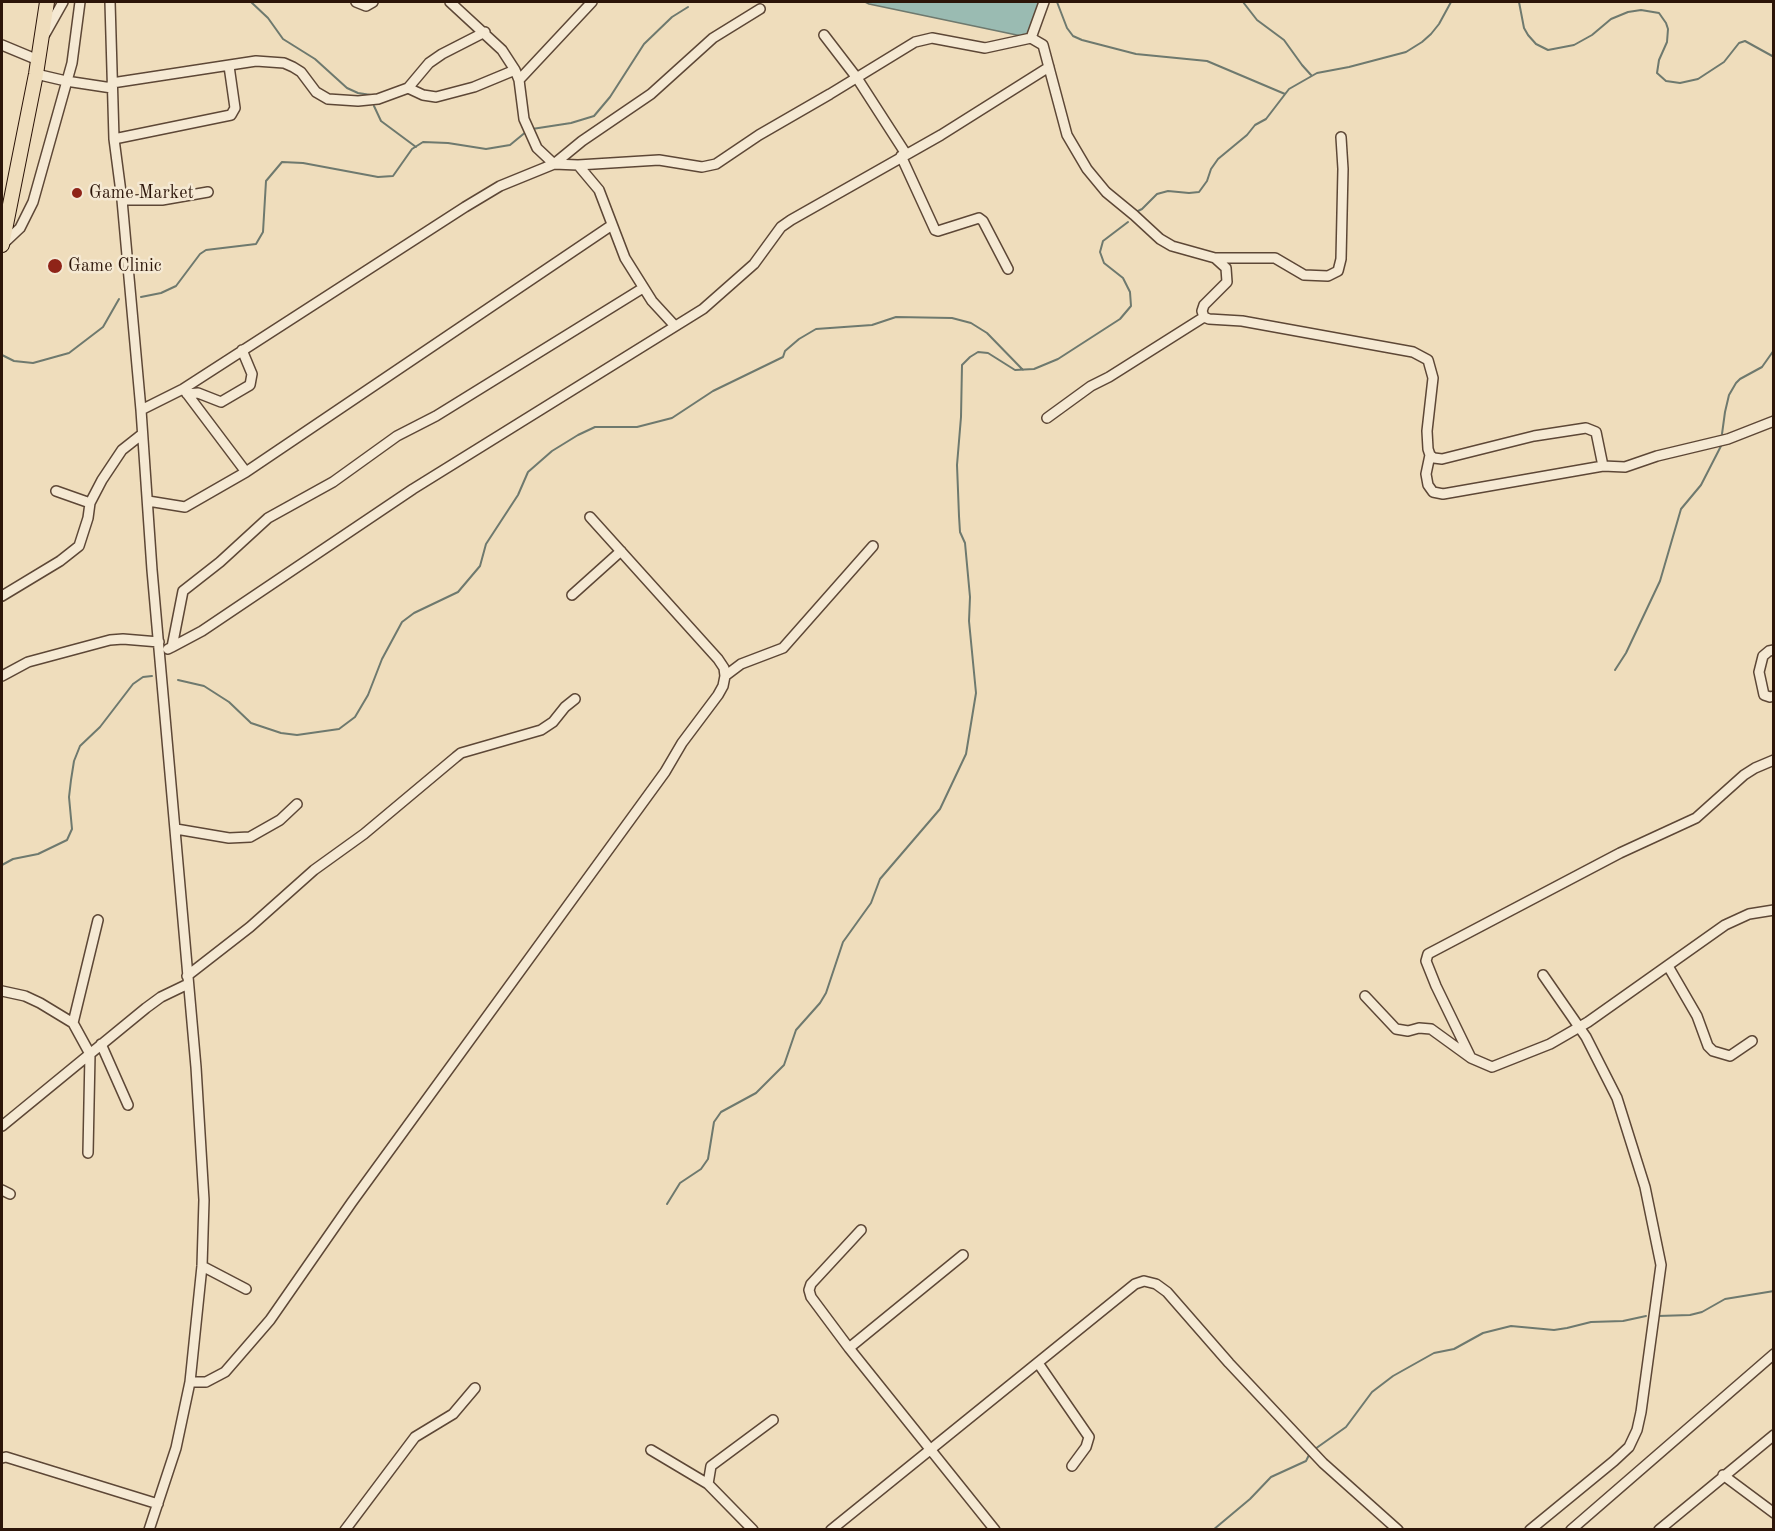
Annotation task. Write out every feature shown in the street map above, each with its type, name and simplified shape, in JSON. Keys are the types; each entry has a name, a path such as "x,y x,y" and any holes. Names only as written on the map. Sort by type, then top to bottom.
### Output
{"highway":[{"path":"2,246 37,67 47,2"}],"street":[{"path":"40,44 63,2"},
{"path":"2,246 20,228 33,202 75,50 80,2"},
{"path":"110,2 114,140 122,200 141,410 141,435 196,1067 204,1200 202,1266 190,1382 176,1448 149,1530"},
{"path":"356,2 366,6 373,2"},
{"path":"450,2 485,32 502,50 515,70 519,80 524,119 537,148 554,164 578,165 659,160 710,167 907,46 924,39 932,38 985,48 1031,38 1043,45 1067,135 1087,170 1106,192 1160,239 1172,246 1215,258 1275,258 1304,275 1316,277 1328,276 1338,271 1341,259 1343,169 1341,137"},
{"path":"519,80 592,2"},
{"path":"1031,38 1044,2"},
{"path":"141,410 185,392 242,350 500,186 554,164 582,141 651,94 713,38 760,9"},
{"path":"2,45 37,67 66,81 112,85 256,61 284,63 301,72 316,92 328,99 358,101 378,99 408,88 429,63 485,32"},
{"path":"824,35 857,78 904,155 935,230 980,218 1008,269"},
{"path":"114,140 231,115 235,108 229,66"},
{"path":"160,652 202,631 413,489 703,309 754,264 781,227 790,220 974,115 1049,67"},
{"path":"408,88 423,95 436,97 474,87 515,70"},
{"path":"578,165 599,190 625,258 643,288 675,327"},
{"path":"122,200 162,200 208,192"},
{"path":"147,501 185,507 246,472 612,225"},
{"path":"1204,317 1202,311 1204,305 1227,282 1226,268 1215,258"},
{"path":"172,647 183,591 220,562 268,518 333,482 397,436 436,416 643,288"},
{"path":"1047,418 1091,386 1204,317"},
{"path":"1204,317 1288,329 1422,355 1428,360 1433,378 1427,432 1430,455 1426,474 1428,485 1433,492 1443,494 1603,466 1625,467 1665,454 1728,439 1773,421"},
{"path":"185,392 198,393 221,402 250,385 252,374 242,350"},
{"path":"185,392 246,472"},
{"path":"1430,455 1442,459 1534,436 1586,428 1596,432 1603,466"},
{"path":"2,596 60,561 79,546 90,503 111,464 122,450 141,435"},
{"path":"56,491 90,503"},
{"path":"190,1382 206,1382 225,1372 270,1320 366,1183 665,772 682,742 718,695 725,676 724,668 718,659 590,517"},
{"path":"725,676 741,664 783,648 873,546"},
{"path":"572,595 621,551"},
{"path":"2,676 28,662 110,640 159,642"},
{"path":"1773,651 1765,652 1759,672 1764,695 1773,696"},
{"path":"2,1126 100,1044 146,1008 188,980 314,870 364,834 461,753 541,730 553,722 565,706 575,699"},
{"path":"1471,1058 1425,961 1428,954 1620,853 1696,818 1744,776 1773,760"},
{"path":"176,829 229,838 250,837 280,820 297,804"},
{"path":"1365,996 1396,1029 1401,1031 1431,1029 1471,1058 1489,1066 1505,1063 1550,1044 1579,1028 1736,919 1773,910"},
{"path":"73,1023 98,920"},
{"path":"1668,966 1696,1016 1708,1046 1713,1051 1730,1056 1752,1041"},
{"path":"1530,1530 1629,1447 1637,1430 1641,1412 1661,1266 1645,1187 1620,1107 1595,1055 1543,975"},
{"path":"2,991 25,996 73,1023 90,1054 88,1153"},
{"path":"100,1044 128,1105"},
{"path":"861,1230 811,1284 809,1290 812,1297 849,1348 996,1530"},
{"path":"849,1348 963,1256"},
{"path":"202,1266 246,1289"},
{"path":"831,1530 1135,1284 1143,1281 1156,1284 1167,1292 1229,1363 1323,1463 1398,1530"},
{"path":"1571,1530 1773,1354"},
{"path":"1038,1363 1089,1437 1086,1447 1072,1466"},
{"path":"345,1530 415,1437 445,1420 475,1388"},
{"path":"708,1484 711,1466 773,1420"},
{"path":"1659,1530 1773,1436"},
{"path":"651,1450 708,1484 753,1530"},
{"path":"2,1458 6,1457 158,1504"},
{"path":"1723,1475 1773,1513"}],"water":[{"path":"865,2 1044,2 1031,38"}],"waterway":[{"path":"251,2 268,18 283,39 315,59 347,88 371,95"},
{"path":"1057,2 1067,28 1073,36 1082,40 1136,54 1207,61 1285,94"},
{"path":"1243,2 1257,20 1284,40 1311,75"},
{"path":"1136,212 1157,194 1168,191 1199,192 1218,159 1247,135 1255,125 1266,119 1289,89 1317,73 1406,52 1431,34 1451,2"},
{"path":"1519,2 1524,28 1528,35 1536,44 1548,50 1574,45 1592,35 1611,19 1628,12 1641,10 1659,13 1668,29 1667,42 1659,60 1657,73 1666,81 1680,83 1698,79 1724,62 1739,43 1745,41 1774,57"},
{"path":"532,129 571,123 594,116 610,97 644,44 672,17 688,7"},
{"path":"374,106 381,121 416,147"},
{"path":"141,297 161,293 176,286 200,254 206,250 256,244 263,232 266,181 282,162 303,163 378,177 393,176 412,149 423,142 486,149 510,145 527,131"},
{"path":"667,1204 680,1183 701,1169 708,1159 714,1122 721,1112 756,1093 784,1065 796,1030 826,993 843,942 871,903 880,879 940,809 966,754 976,693 965,543 960,532 959,516 957,465 962,365 978,352 988,353 1015,370 1034,369 1058,359 1120,319 1131,306 1130,292 1123,278 1104,263 1100,252 1103,241 1128,222"},
{"path":"2,355 14,361 33,363 69,353 103,327 119,299"},
{"path":"178,680 204,686 229,702 251,723 281,733 297,735 339,729 355,717 368,695 382,659 402,622 414,613 458,592 480,566 486,544 518,495 528,472 552,451 595,427 637,427 672,418 713,391 783,357 785,351 799,339 816,329 872,325 896,317 952,318 971,323 987,333 1023,370"},
{"path":"1722,434 1729,395 1736,383 1762,367 1774,350"},
{"path":"1615,670 1626,653 1660,581 1681,509 1701,485 1721,446"},
{"path":"2,865 13,859 38,854 67,840 72,829 69,797 71,780 74,761 80,746 100,727 133,684 143,677 152,676"},
{"path":"1658,1316 1690,1315 1702,1312 1725,1299 1774,1291"},
{"path":"1315,1449 1346,1427 1372,1392 1393,1376 1434,1353 1454,1349 1483,1333 1511,1326 1554,1330 1591,1322 1623,1321 1646,1316"},
{"path":"1213,1530 1250,1499 1271,1477 1306,1461 1309,1455"}],"place":[{"name":"Game Market","path":"77,193"},
{"name":"Game Clinic","path":"55,266"}]}
